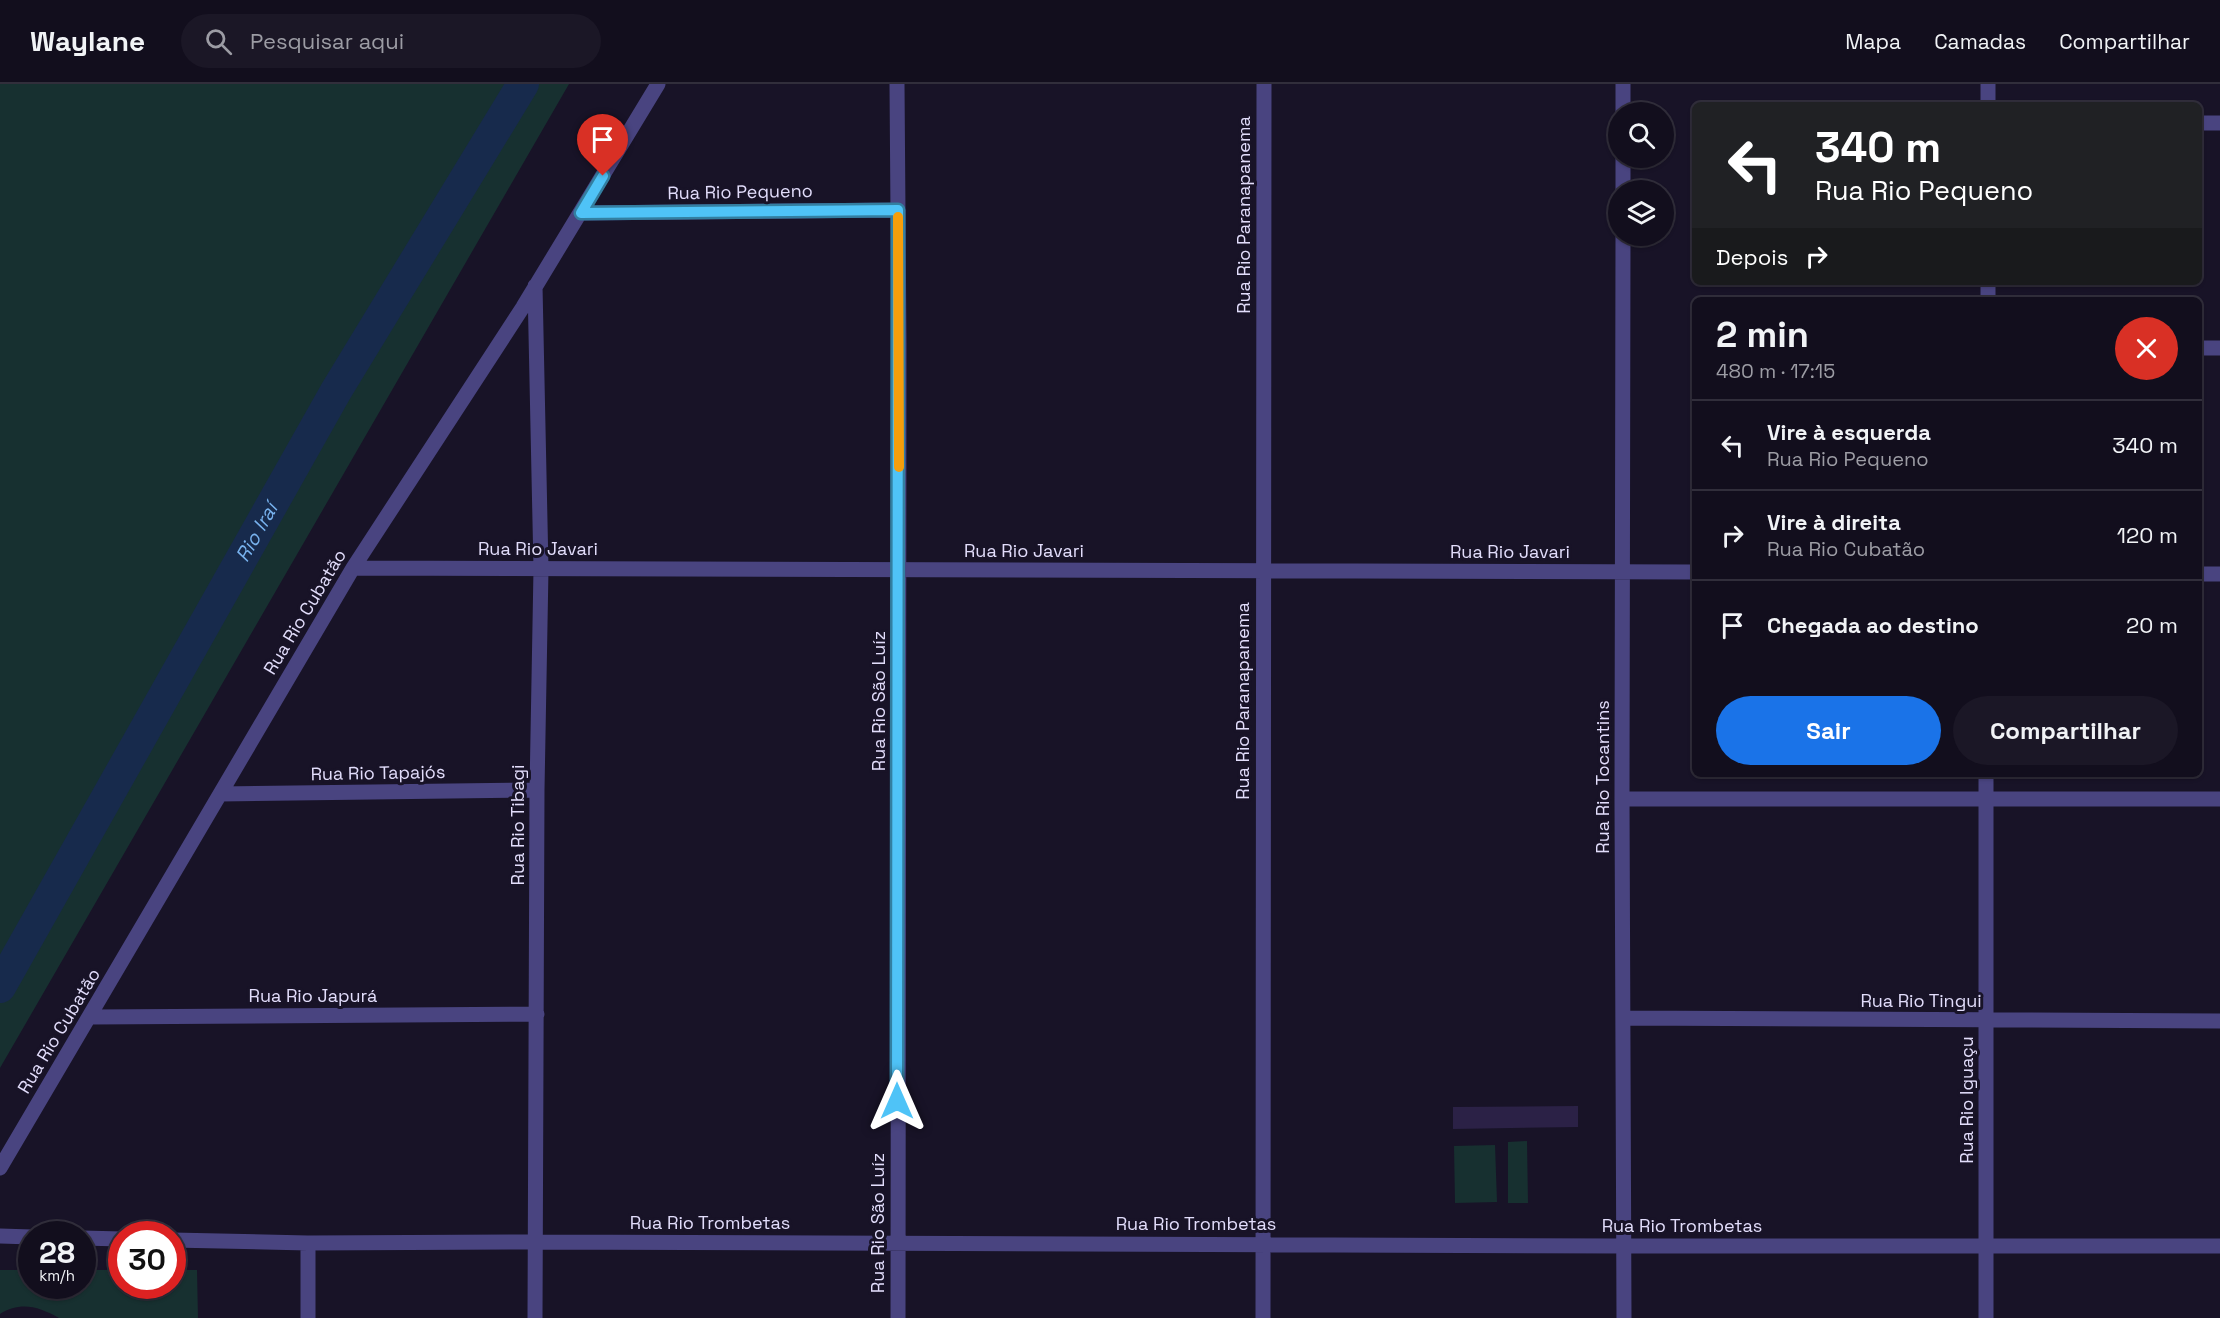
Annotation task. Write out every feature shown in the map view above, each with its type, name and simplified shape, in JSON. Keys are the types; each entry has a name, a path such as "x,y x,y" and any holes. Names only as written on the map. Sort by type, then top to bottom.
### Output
{"street":[{"name":"Rua Rio Cubatão","path":"0,1168 91,1017 352,568 523,307 658,84"},
{"name":"Rua Rio São Luíz","path":"897,84 898,1318"},
{"name":"Rua Rio Paranapanema","path":"1263,1318 1264,84"},
{"path":"1623,84 1623,102"},
{"path":"1988,102 1989,84"},
{"path":"2202,123 2220,123"},
{"name":"Rua Rio Pequeno","path":"581,213 898,210"},
{"name":"Rua Rio Tocantins","path":"1623,246 1624,1318"},
{"name":"Rua Rio Tibagi","path":"535,285 541,569 537,790 535,1318"},
{"name":"Rua Rio Tibagi","path":"523,307 537,332"},
{"path":"2202,348 2220,348"},
{"name":"Rua Rio Javari","path":"352,568 1692,572"},
{"path":"2202,574 2220,574"},
{"name":"Rua Rio Iguaçu","path":"1986,777 1986,1318"},
{"name":"Rua Rio Tapajós","path":"220,794 537,790"},
{"path":"1622,799 2220,799"},
{"name":"Rua Rio Japurá","path":"91,1017 537,1014"},
{"name":"Rua Rio Tingui","path":"1623,1018 2220,1021"},
{"path":"0,1236 18,1237"},
{"name":"Rua Rio Trombetas","path":"186,1240 308,1244 534,1242 2220,1246"},
{"path":"308,1244 308,1318"}],"green space":[{"path":"0,84 569,84 0,1068"},
{"path":"1527,1141 1528,1203 1508,1203 1508,1142"},
{"path":"1495,1145 1497,1202 1455,1203 1454,1146"},
{"path":"0,1270 18,1270 18,1299 96,1299 96,1270 108,1270 108,1299 186,1299 186,1270 197,1270 198,1318 59,1318 30,1307 15,1308 0,1314"}],"building":[{"path":"1578,1106 1578,1127 1453,1129 1453,1107"}],"waterway":[{"name":"Rio Iraí","path":"0,987 336,391 523,84"}],"slow traffic":[{"path":"898,217 899,467"}],"route":[{"path":"603,176 581,213 898,210 897,1101"}]}
